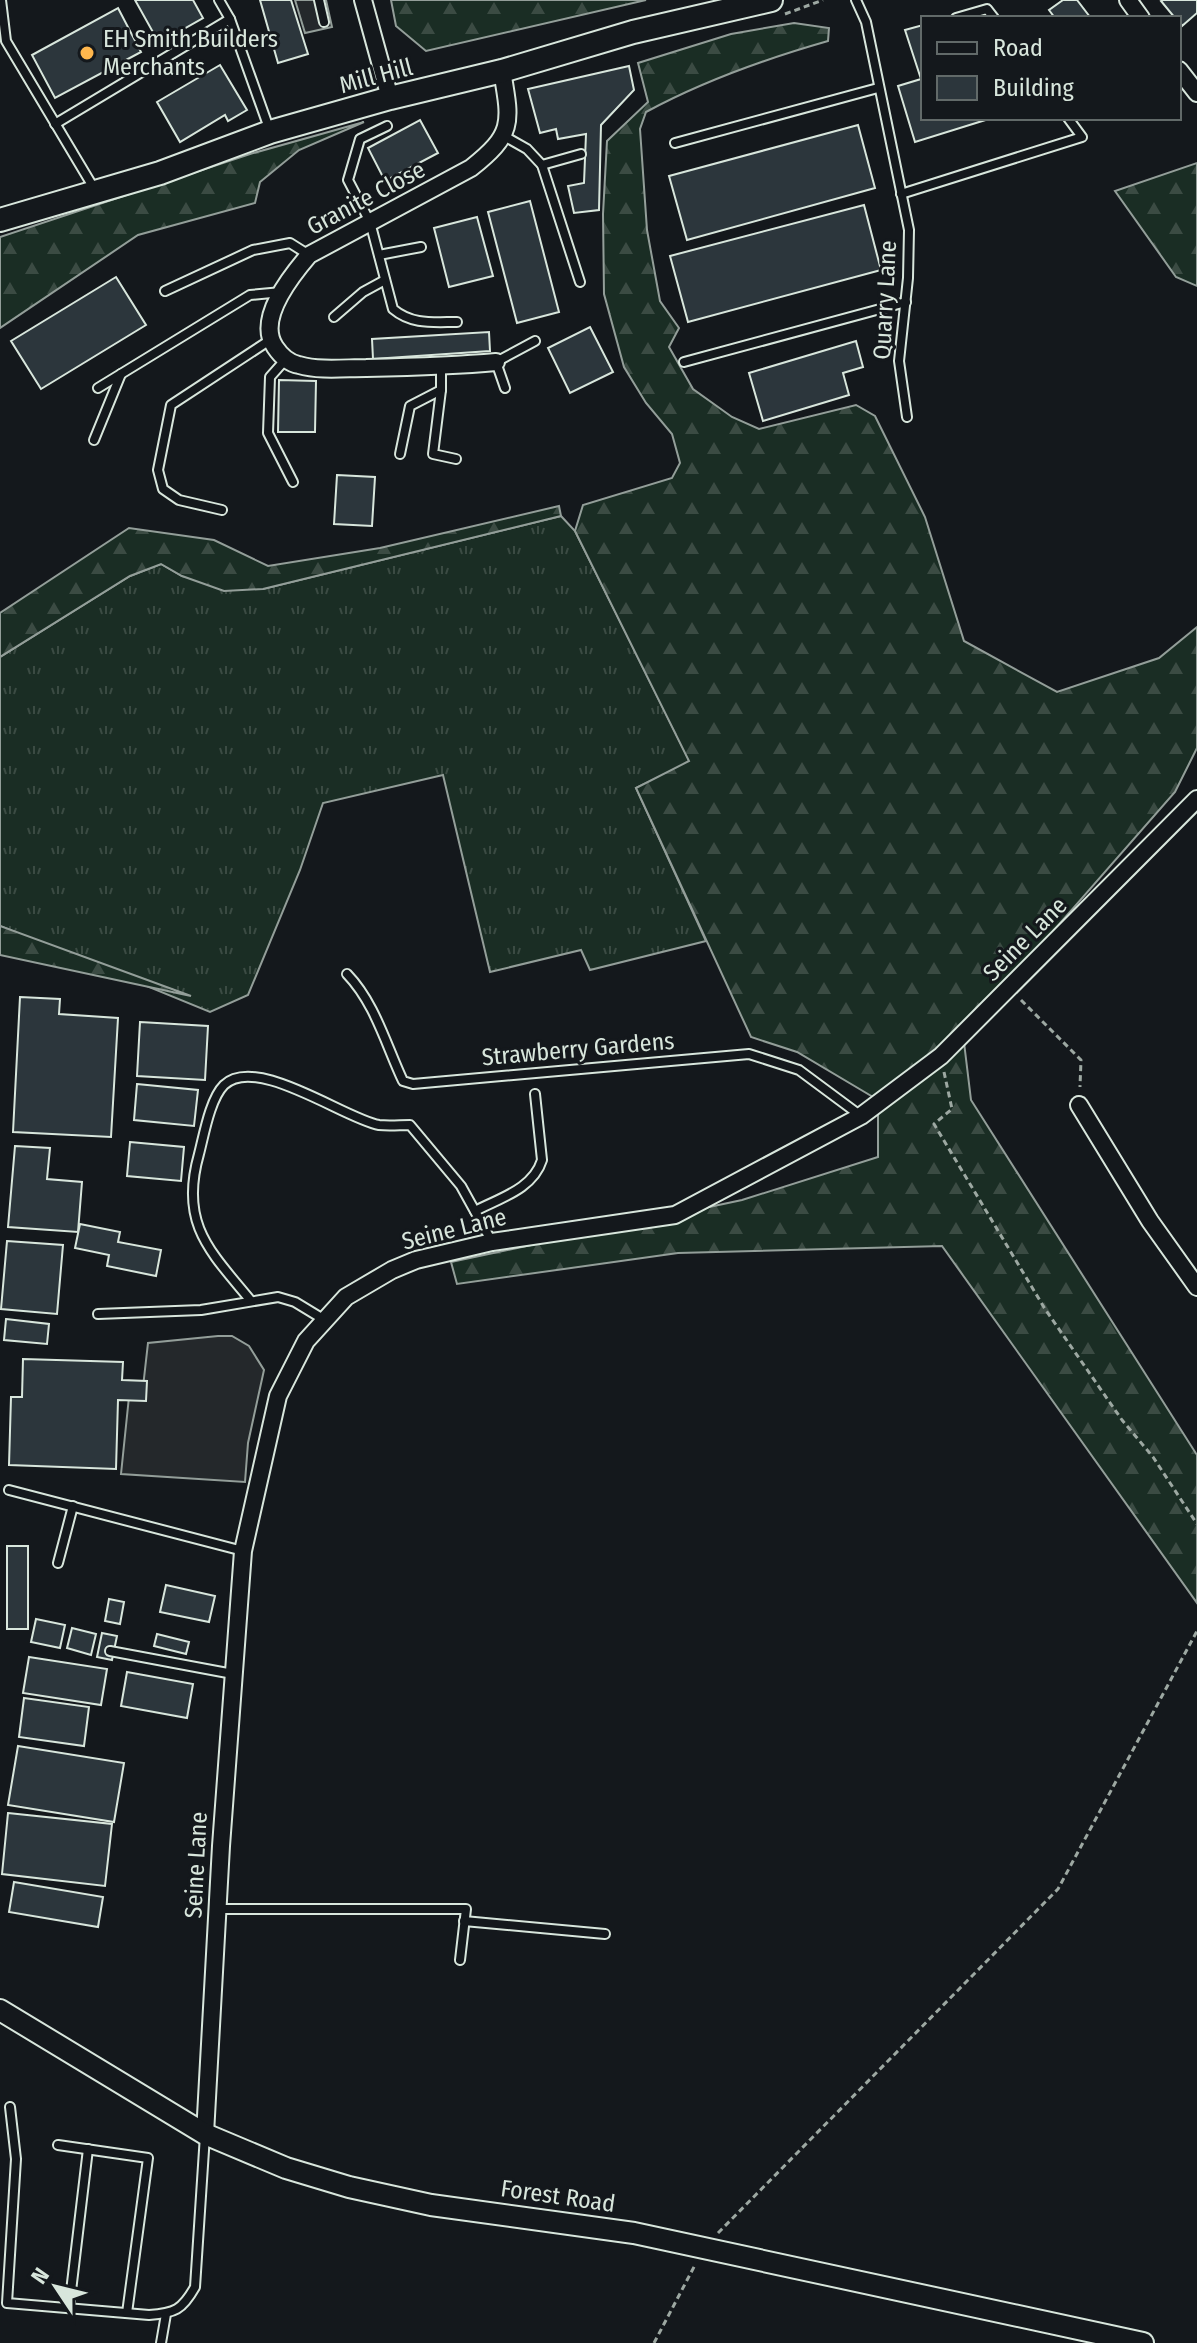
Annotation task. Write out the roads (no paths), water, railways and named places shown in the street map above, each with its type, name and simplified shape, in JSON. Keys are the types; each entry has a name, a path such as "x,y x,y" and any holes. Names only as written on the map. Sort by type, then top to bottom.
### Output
{"main road":[{"name":"Mill Hill","path":"0,220 160,173 270,132 502,71 633,32 771,0"}],"street":[{"path":"363,0 390,98"},
{"path":"502,71 508,121 504,136"},
{"path":"1181,73 1197,93"},
{"name":"Granite Close","path":"270,340 269,327 276,302 291,276 309,255 471,168 492,152 504,136"},
{"path":"270,340 286,359 297,365 328,368 441,367 496,362"},
{"name":"Seine Lane","path":"205,2134 217,1909 243,1551 278,1396 306,1341 346,1297 416,1260 492,1242 675,1215 861,1116 936,1060 1197,799"},
{"path":"1079,1105 1150,1221 1197,1287"},
{"name":"Forest Road","path":"0,2010 205,2134 286,2168 349,2187 431,2205 634,2233 1143,2343"}],"lane":[{"path":"1,0 6,41 96,192"},
{"path":"219,0 230,19 270,132"},
{"path":"319,0 324,22"},
{"name":"Quarry Lane","path":"856,0 866,22 909,230 906,302 899,361 907,417"},
{"path":"963,16 987,9 992,16"},
{"path":"55,124 230,19"},
{"path":"675,143 878,88"},
{"path":"901,194 1082,137 1069,120"},
{"path":"387,126 360,139 348,180 370,222 393,309 402,317 419,322 457,322"},
{"path":"504,136 527,149 542,165 580,282"},
{"path":"542,165 581,154"},
{"path":"165,291 253,250 290,243 309,255"},
{"path":"379,255 421,247"},
{"path":"334,317 363,292 385,280"},
{"path":"98,388 250,295 282,292"},
{"path":"684,362 906,302"},
{"path":"222,510 179,500 163,489 158,470 171,405 270,340"},
{"path":"505,388 496,362 535,341"},
{"path":"286,359 270,377 268,433 293,482"},
{"path":"441,367 433,454 456,459"},
{"path":"94,440 122,374"},
{"path":"400,454 410,406 441,390"},
{"name":"Strawberry Gardens","path":"347,974 370,1004 403,1081 413,1084 749,1054 799,1070 861,1116"},
{"path":"251,1301 205,1243 193,1208 197,1160 210,1112 224,1085 236,1079 257,1077 292,1087 378,1124 410,1125 461,1186 492,1242"},
{"path":"475,1211 532,1180 539,1170 542,1160 535,1094"},
{"path":"98,1314 201,1310 286,1298 323,1319"},
{"path":"9,1490 243,1551"},
{"path":"58,1563 73,1506"},
{"path":"110,1651 233,1674"},
{"path":"217,1909 466,1909 460,1960"},
{"path":"464,1921 605,1934"},
{"path":"10,2107 16,2159 7,2303 166,2314 184,2305 195,2287 205,2134"},
{"path":"58,2145 148,2158 127,2313"},
{"path":"69,2308 88,2149"},
{"path":"161,2343 166,2314"}],"place":[{"name":"EH Smith Builders Merchants","path":"87,53"}]}
